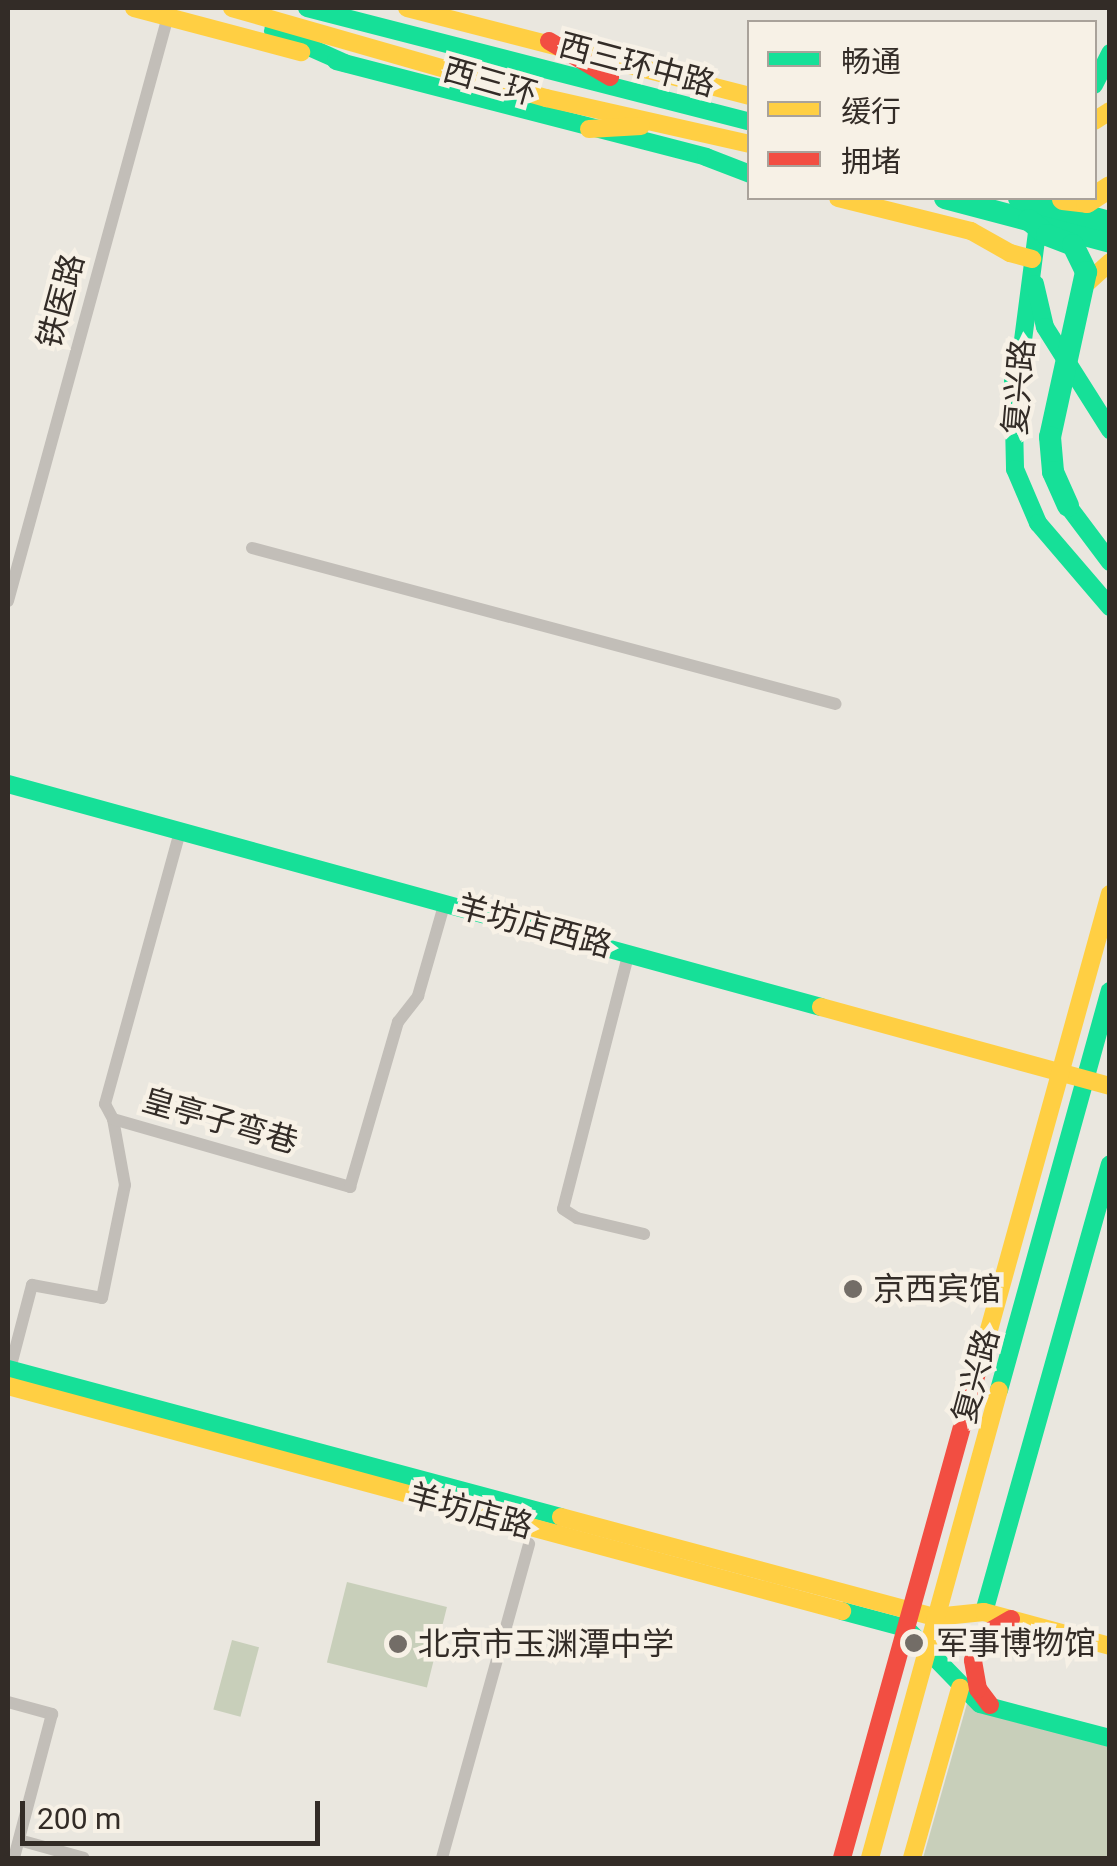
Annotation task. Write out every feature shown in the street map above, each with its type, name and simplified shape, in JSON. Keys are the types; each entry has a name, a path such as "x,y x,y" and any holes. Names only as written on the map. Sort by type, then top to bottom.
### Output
{"main road":[{"path":"134,8 706,157 747,173"},
{"path":"225,8 345,64"},
{"name":"西三环","path":"232,8 546,98 685,119 747,122"},
{"name":"西三环","path":"306,8 635,91 685,119 747,143"},
{"name":"西三环中路","path":"407,8 549,41 747,95"},
{"path":"549,41 635,91"},
{"path":"1097,79 1109,55"},
{"path":"589,129 685,119"},
{"path":"846,200 971,231 1010,254 1032,259 1045,327 1110,430"},
{"path":"974,200 1033,204 1110,222"},
{"path":"971,231 979,200"},
{"path":"1033,204 1110,242"},
{"path":"1033,204 1047,235 1073,245 1084,261 1088,282 1050,437 1053,472 1068,506 1110,562"},
{"name":"复兴路","path":"1033,204 1032,259 1021,356 1012,388 1015,469 1024,498 1038,523 1110,607"},
{"path":"1088,282 1110,262"},
{"path":"1068,506 1110,540"},
{"name":"羊坊店西路","path":"8,784 1110,1086"},
{"name":"复兴路","path":"842,1858 1110,894"},
{"name":"复兴路","path":"870,1858 1110,991"},
{"path":"984,1612 1110,1164"},
{"name":"羊坊店路","path":"8,1375 908,1619 960,1688"},
{"path":"908,1619 984,1612 1110,1646"},
{"path":"992,1707 978,1690 973,1660 985,1634 1012,1619"},
{"path":"912,1858 960,1688 992,1707 1110,1738"}],"street":[{"name":"铁医路","path":"8,601 168,16"},
{"path":"252,548 836,704"},
{"path":"113,1118 105,1104 180,830"},
{"name":"皇亭子弯巷","path":"8,1375 32,1285 102,1298 125,1185 113,1118 350,1187 398,1022 418,996 445,902"},
{"path":"629,952 563,1209 577,1218 644,1234"},
{"path":"442,1858 529,1544"},
{"path":"8,1702 52,1714 14,1858"},
{"path":"19,1840 84,1858"}],"green space":[{"path":"347,1582 447,1607 427,1687 327,1663"},
{"path":"232,1640 259,1647 240,1717 213,1710"},
{"path":"968,1700 1109,1740 1109,1858 923,1858"}],"traffic: fast":[{"path":"307,8 747,121"},
{"path":"273,31 345,63"},
{"path":"1097,79 1110,53"},
{"path":"336,61 706,157 747,173"},
{"path":"952,200 1110,242"},
{"path":"1027,200 1110,222"},
{"path":"1039,217 1021,356 1013,379 1015,469 1038,523 1110,607"},
{"path":"1029,220 1047,235 1073,245 1086,272 1050,437 1053,472 1068,506"},
{"path":"1035,284 1045,327 1110,430"},
{"path":"1068,506 1110,562"},
{"path":"8,784 821,1007"},
{"path":"999,1390 1110,991"},
{"path":"984,1612 1110,1164"},
{"path":"8,1369 561,1517"},
{"path":"842,1611 906,1628 980,1704 1110,1738"}],"traffic: slow":[{"path":"134,8 301,52"},
{"path":"232,8 546,98 747,143"},
{"path":"407,8 747,95"},
{"path":"1097,119 1110,111"},
{"path":"589,129 641,126"},
{"path":"1097,195 1110,187"},
{"path":"846,200 971,231 1010,253 1032,259"},
{"path":"1071,200 1090,200"},
{"path":"1088,282 1110,262"},
{"path":"977,1373 1110,894"},
{"path":"821,1007 1110,1086"},
{"path":"8,1386 842,1611"},
{"path":"870,1858 999,1390"},
{"path":"561,1517 935,1617 984,1612 1110,1646"},
{"path":"912,1858 960,1688"}],"traffic: jam":[{"path":"549,41 610,77"},
{"path":"842,1858 977,1373"},
{"path":"990,1705 978,1689 973,1660 985,1634 1011,1619"}],"place":[{"name":"京西宾馆","path":"853,1289"},
{"name":"军事博物馆","path":"914,1643"},
{"name":"北京市玉渊潭中学","path":"398,1644"}]}
